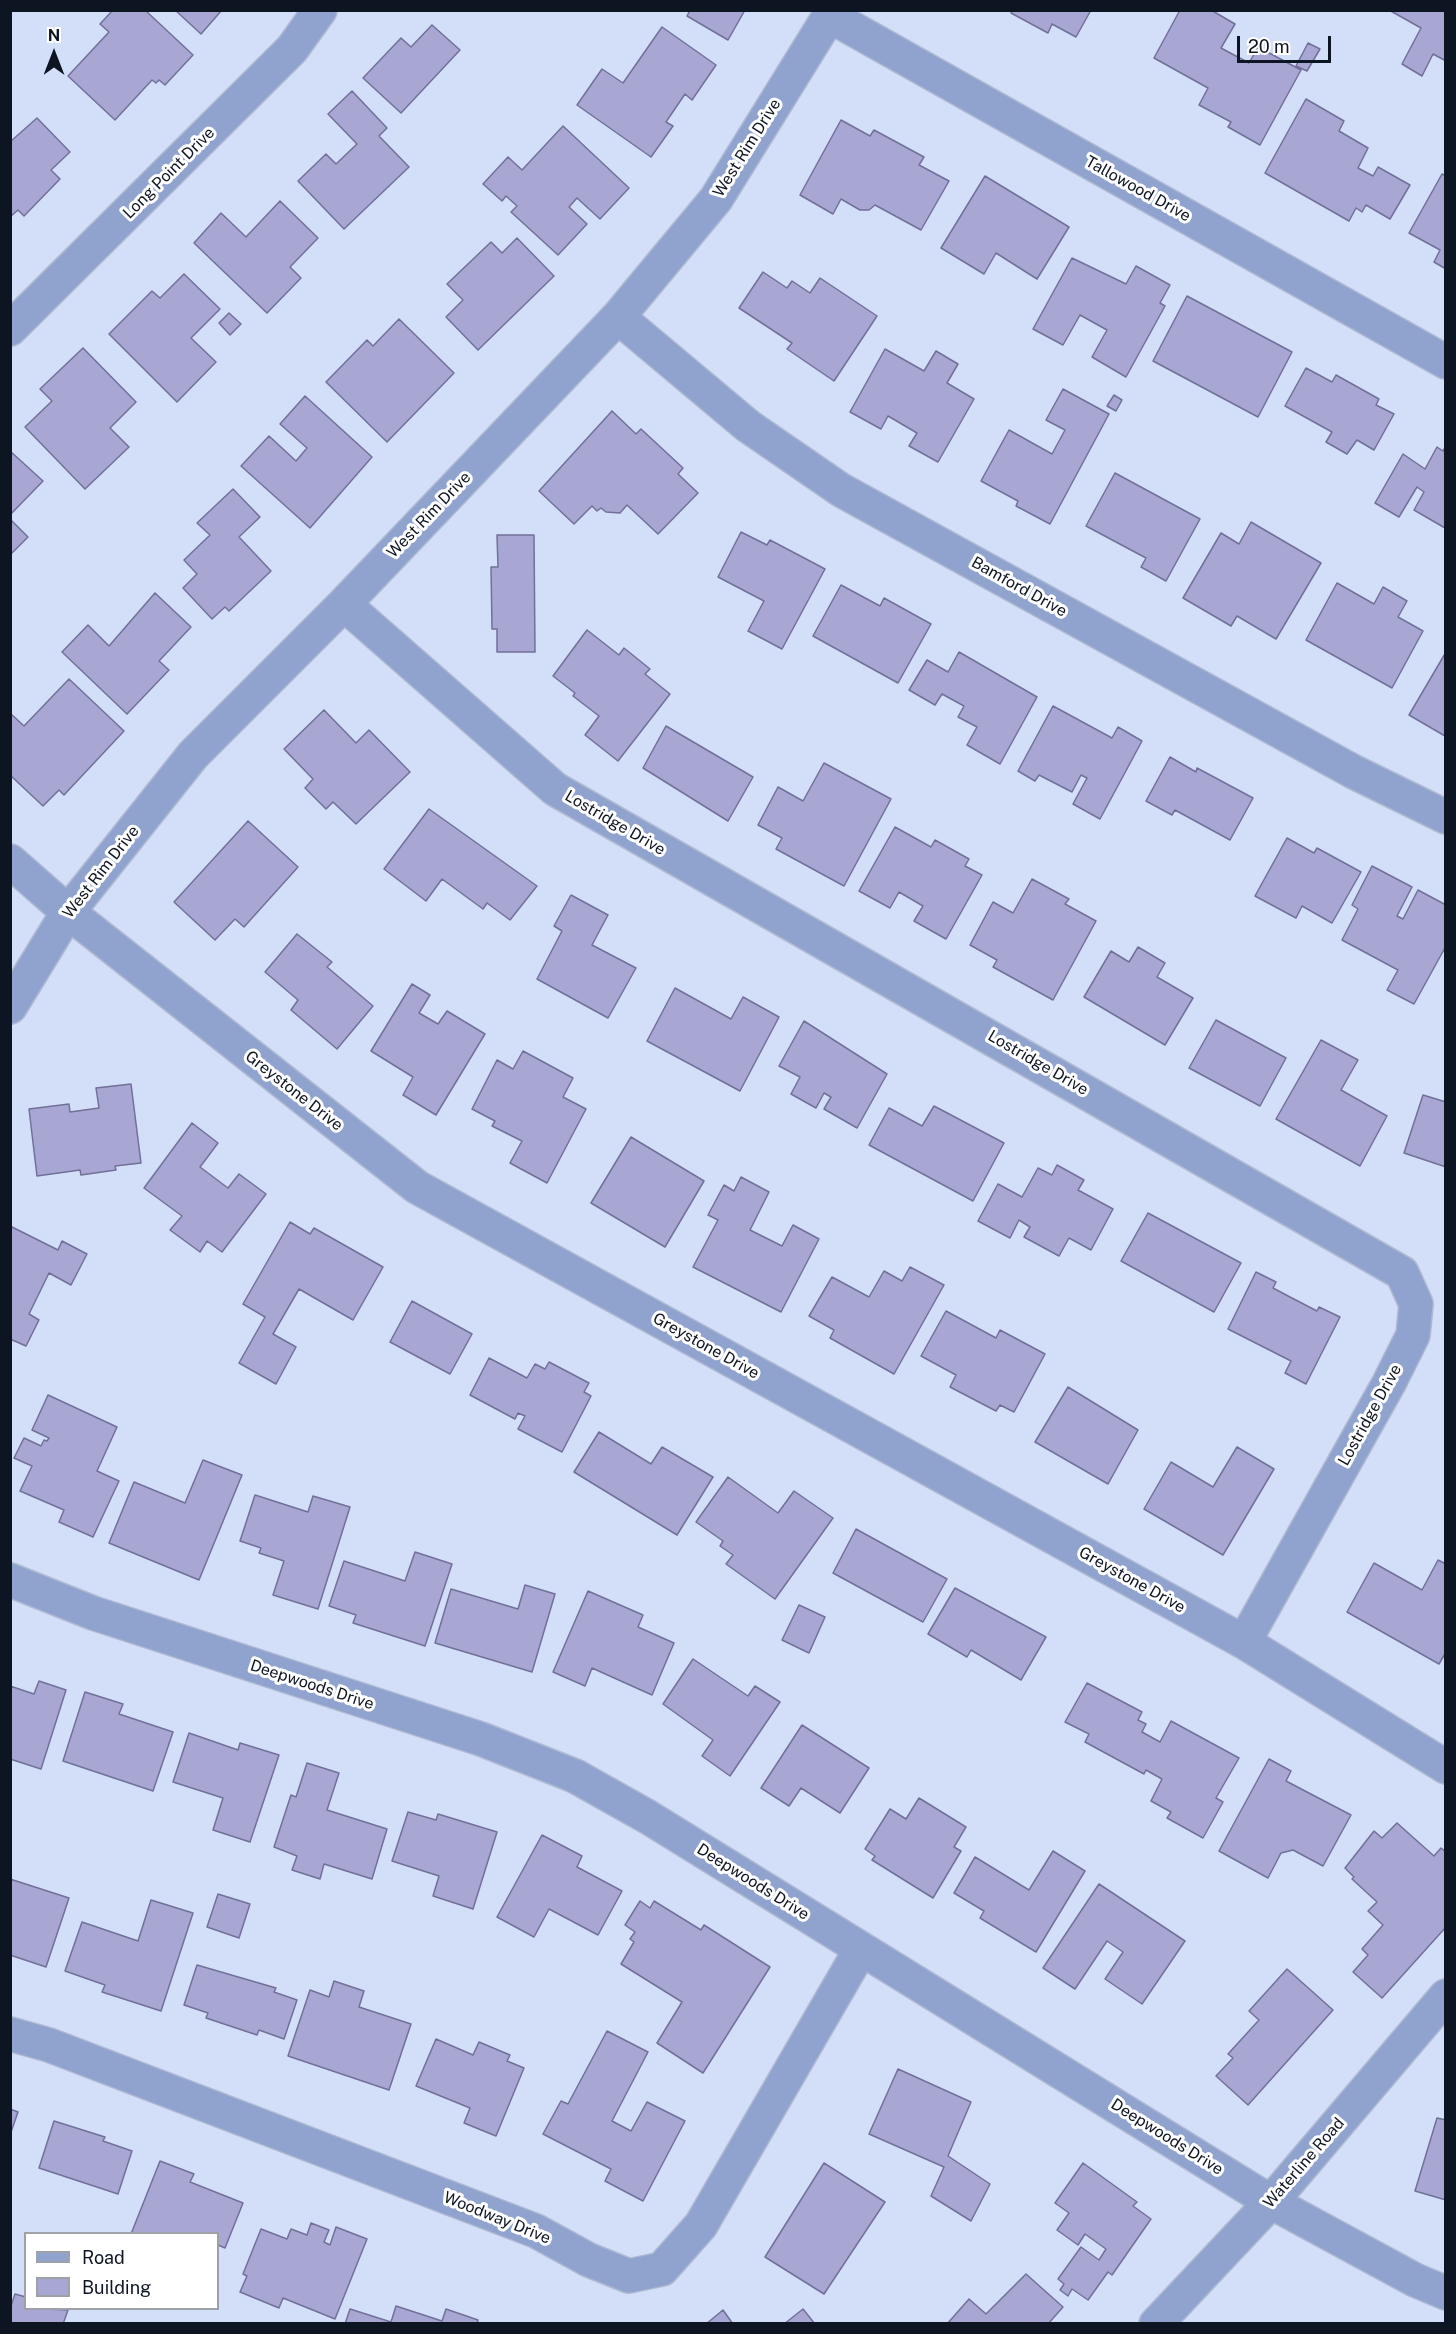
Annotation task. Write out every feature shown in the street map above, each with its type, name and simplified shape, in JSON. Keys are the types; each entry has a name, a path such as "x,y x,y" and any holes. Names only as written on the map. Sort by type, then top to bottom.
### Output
{"street":[{"name":"Long Point Drive","path":"10,329 292,49 320,10"},
{"name":"West Rim Drive","path":"10,1007 68,912 193,755 344,604 618,317 716,199 832,13"},
{"name":"Tallowood Drive","path":"832,13 1446,362"},
{"name":"Bamford Drive","path":"618,317 748,426 841,490 1354,772 1446,817"},
{"name":"Lostridge Drive","path":"344,604 555,789 1402,1273 1416,1304 1413,1335 1389,1383 1244,1642"},
{"name":"Greystone Drive","path":"10,861 68,912 417,1187 1244,1642 1446,1767"},
{"name":"Deepwoods Drive","path":"10,1580 93,1613 481,1739 575,1776 648,1817 1271,2202 1415,2280 1446,2293"},
{"name":"Woodway Drive","path":"10,2034 49,2045 536,2231 589,2260 629,2276 662,2269 701,2225 861,1949"},
{"name":"Waterline Road","path":"1156,2324 1271,2202 1446,1996"}],"building":[{"path":"113,10 145,10 193,55 165,85 159,80 156,83 152,80 115,120 68,76 109,32 100,24"},
{"path":"175,10 222,10 201,34"},
{"path":"690,10 745,10 728,40 687,16"},
{"path":"1012,10 1091,10 1076,37 1052,24 1048,33 1011,13"},
{"path":"1180,10 1211,10 1235,24 1221,48 1249,63 1258,47 1301,70 1260,145 1228,127 1231,122 1199,105 1208,88 1154,58"},
{"path":"1389,10 1446,10 1446,61 1433,54 1422,76 1402,64 1421,28"},
{"path":"432,25 460,50 401,113 363,78 401,38 411,47"},
{"path":"662,27 716,65 692,100 685,94 666,122 673,126 651,157 577,105 602,69 623,83"},
{"path":"1308,43 1320,49 1307,71 1296,66"},
{"path":"352,91 387,128 379,136 409,167 344,229 298,181 326,154 336,164 357,144 328,114"},
{"path":"1306,99 1344,121 1339,131 1368,148 1358,168 1373,176 1378,167 1410,185 1390,219 1366,205 1362,212 1356,208 1349,221 1265,173"},
{"path":"37,118 70,152 51,170 60,179 24,216 18,210 10,217 10,142"},
{"path":"841,120 870,136 874,130 924,157 919,165 949,181 921,230 875,205 869,210 860,210 841,199 833,214 800,195"},
{"path":"563,126 629,188 600,219 577,198 569,207 587,224 558,255 511,212 517,206 506,196 502,201 483,184 508,157 522,170"},
{"path":"1442,174 1446,176 1446,269 1434,262 1440,250 1409,233"},
{"path":"985,176 1069,227 1037,279 996,253 984,274 941,248"},
{"path":"280,201 318,238 290,267 301,278 267,313 194,243 221,213 246,237"},
{"path":"517,238 554,276 478,350 446,317 463,300 447,284 491,242 502,253"},
{"path":"1072,258 1126,284 1136,266 1170,285 1160,303 1165,306 1126,377 1092,357 1107,330 1080,315 1063,345 1033,329"},
{"path":"763,272 787,288 792,281 810,293 820,278 877,316 834,381 787,349 792,343 739,308"},
{"path":"184,274 220,309 191,338 216,362 177,402 109,334 152,291 160,298"},
{"path":"1187,296 1292,352 1258,417 1153,361"},
{"path":"229,313 241,324 230,335 219,323"},
{"path":"399,319 454,373 387,442 326,382 367,340 373,346"},
{"path":"83,348 136,402 110,428 129,447 85,489 25,427 52,401 40,389"},
{"path":"885,349 924,371 936,351 958,364 947,383 974,399 938,462 909,446 917,433 888,416 881,429 850,412"},
{"path":"1306,368 1332,382 1336,375 1379,399 1376,405 1394,414 1374,450 1357,440 1347,454 1326,442 1332,432 1285,406"},
{"path":"1063,389 1109,414 1050,524 1016,506 1018,501 981,481 1009,430 1052,454 1065,430 1046,420"},
{"path":"1114,395 1122,400 1116,411 1107,406"},
{"path":"305,396 372,457 310,528 241,466 269,436 296,461 307,448 280,424"},
{"path":"612,411 636,434 641,429 683,468 678,474 698,493 658,534 627,505 620,513 606,512 601,508 597,511 592,506 574,524 539,491"},
{"path":"1446,446 1445,528 1414,510 1424,492 1417,487 1399,517 1375,503 1403,454 1425,469 1437,447 1443,451"},
{"path":"10,451 43,481 10,515"},
{"path":"1115,473 1200,519 1166,581 1141,567 1146,558 1086,526"},
{"path":"233,489 260,517 239,537 271,571 229,611 225,607 212,619 183,588 197,574 184,560 210,535 197,523"},
{"path":"10,519 28,537 10,555"},
{"path":"1251,522 1321,563 1276,639 1237,616 1231,626 1183,598 1221,533 1239,544"},
{"path":"741,532 767,545 770,540 825,569 782,649 748,631 764,601 718,577"},
{"path":"497,535 534,535 535,652 497,652 497,629 492,629 491,567 498,567"},
{"path":"1337,583 1374,604 1383,587 1407,601 1398,617 1423,631 1392,688 1306,640"},
{"path":"841,585 880,606 884,598 931,624 898,683 813,636"},
{"path":"155,593 191,627 159,661 169,670 127,714 62,652 88,625 109,646"},
{"path":"587,630 619,655 624,648 650,669 645,674 670,694 618,761 585,735 599,716 573,696 575,693 553,676"},
{"path":"959,652 1037,697 1000,764 967,745 977,727 958,717 964,706 942,694 935,705 909,690 927,660 948,672"},
{"path":"1446,652 1446,735 1445,736 1409,715"},
{"path":"69,679 124,731 64,795 59,790 43,806 10,775 10,713 24,726"},
{"path":"1053,706 1112,738 1118,727 1142,741 1100,819 1073,804 1087,778 1081,775 1072,792 1039,775 1035,781 1018,771"},
{"path":"324,710 356,743 369,730 410,772 356,824 333,802 326,809 305,788 313,779 284,749"},
{"path":"666,726 753,777 728,821 643,768"},
{"path":"1170,757 1196,772 1197,768 1253,798 1230,840 1175,810 1172,815 1146,801"},
{"path":"824,763 891,799 844,886 776,849 782,838 758,825 778,787 803,801"},
{"path":"429,809 537,886 510,920 487,903 483,909 442,879 426,901 384,869"},
{"path":"248,821 298,867 244,927 235,919 215,940 174,902"},
{"path":"895,827 931,847 935,840 969,859 965,866 982,875 946,939 914,921 923,906 899,892 890,908 859,891"},
{"path":"1287,838 1314,853 1317,848 1361,872 1332,923 1302,906 1296,918 1255,896"},
{"path":"1372,866 1412,887 1397,916 1403,919 1418,890 1446,905 1446,946 1414,1004 1387,990 1398,970 1342,940 1358,909 1352,905"},
{"path":"1032,879 1069,899 1065,904 1096,921 1053,1000 993,967 997,960 970,945 993,902 1013,913"},
{"path":"571,895 608,915 592,945 636,968 608,1018 537,979 562,931 554,926"},
{"path":"297,934 332,962 327,967 373,1006 337,1049 291,1010 298,1000 265,972"},
{"path":"1138,947 1165,963 1157,977 1193,998 1165,1045 1084,997 1111,951 1129,962"},
{"path":"412,984 430,995 419,1013 438,1024 447,1011 485,1034 436,1115 403,1095 413,1077 371,1051"},
{"path":"675,988 731,1019 743,997 779,1017 740,1091 647,1041"},
{"path":"1216,1020 1286,1058 1260,1106 1189,1068"},
{"path":"804,1021 887,1074 857,1128 824,1109 831,1097 824,1093 816,1108 791,1094 800,1077 779,1066"},
{"path":"1321,1040 1358,1060 1341,1090 1387,1116 1360,1166 1276,1119"},
{"path":"523,1051 573,1078 563,1097 586,1109 547,1183 510,1163 522,1141 492,1126 495,1121 472,1109 497,1060 513,1069"},
{"path":"131,1084 141,1163 115,1166 116,1170 81,1175 80,1170 37,1176 29,1109 69,1104 70,1112 99,1108 96,1088"},
{"path":"1423,1095 1446,1102 1446,1167 1404,1153"},
{"path":"934,1106 1004,1143 973,1201 869,1145 889,1108 922,1126"},
{"path":"192,1123 218,1143 200,1167 228,1188 239,1174 266,1194 222,1252 207,1241 200,1252 170,1230 182,1216 144,1188"},
{"path":"631,1137 704,1181 665,1247 591,1203"},
{"path":"1057,1165 1084,1180 1078,1190 1113,1209 1091,1250 1069,1238 1059,1256 1024,1237 1030,1227 1019,1220 1010,1238 978,1221 998,1184 1022,1197 1038,1168 1052,1175"},
{"path":"741,1177 769,1192 750,1230 782,1246 793,1225 819,1239 781,1312 693,1267 718,1220 708,1215 724,1185 734,1191"},
{"path":"1148,1213 1241,1263 1214,1312 1121,1261"},
{"path":"290,1222 310,1234 314,1228 383,1267 353,1320 299,1289 273,1334 296,1347 276,1384 239,1363 265,1317 243,1304"},
{"path":"10,1226 58,1250 62,1241 87,1254 71,1285 49,1273 29,1314 39,1320 26,1346 10,1339"},
{"path":"910,1267 944,1285 894,1374 830,1338 834,1330 809,1316 832,1277 869,1297 884,1271 902,1281"},
{"path":"1256,1272 1276,1282 1273,1288 1317,1311 1319,1307 1340,1317 1306,1384 1285,1373 1291,1361 1228,1329"},
{"path":"412,1301 472,1334 450,1374 390,1342"},
{"path":"946,1311 996,1338 1000,1330 1045,1354 1014,1412 1000,1405 996,1411 950,1387 956,1375 921,1356"},
{"path":"489,1358 527,1378 535,1364 545,1369 549,1362 589,1383 584,1392 591,1396 562,1452 518,1429 525,1416 518,1413 515,1419 470,1395"},
{"path":"1068,1387 1138,1430 1108,1484 1035,1442"},
{"path":"48,1395 117,1427 97,1471 119,1481 93,1537 59,1522 64,1510 20,1491 32,1466 14,1458 24,1438 41,1446 44,1440 47,1441 49,1438 32,1430"},
{"path":"599,1432 651,1464 662,1447 713,1477 677,1535 574,1472"},
{"path":"1237,1447 1274,1469 1223,1555 1144,1509 1171,1462 1213,1487"},
{"path":"203,1460 242,1475 199,1580 109,1543 134,1482 185,1503"},
{"path":"728,1477 778,1513 794,1491 833,1518 775,1599 726,1564 733,1555 720,1546 723,1541 696,1522"},
{"path":"255,1495 308,1512 313,1496 350,1507 318,1609 273,1595 284,1561 259,1553 261,1548 240,1541"},
{"path":"856,1529 947,1579 923,1622 833,1573"},
{"path":"415,1552 452,1564 425,1646 353,1623 356,1615 329,1606 344,1561 405,1581"},
{"path":"1438,1560 1446,1564 1446,1652 1439,1664 1347,1612 1374,1563 1422,1590"},
{"path":"525,1585 555,1594 532,1672 435,1643 451,1589 518,1609"},
{"path":"955,1588 1046,1637 1021,1680 971,1650 967,1657 928,1634"},
{"path":"588,1591 643,1615 638,1627 674,1643 652,1695 592,1668 585,1686 553,1672"},
{"path":"799,1605 825,1617 809,1653 782,1640"},
{"path":"693,1659 748,1696 755,1686 780,1702 730,1776 702,1756 713,1740 663,1704"},
{"path":"39,1681 66,1690 41,1769 10,1759 10,1686 34,1694"},
{"path":"1087,1683 1142,1712 1138,1720 1146,1724 1142,1732 1160,1742 1171,1721 1239,1758 1216,1798 1223,1802 1203,1838 1167,1818 1171,1812 1151,1801 1162,1779 1146,1770 1144,1774 1085,1742 1089,1734 1065,1722"},
{"path":"85,1692 123,1704 119,1714 173,1732 153,1791 63,1761"},
{"path":"802,1725 869,1768 840,1813 801,1788 789,1806 761,1788"},
{"path":"189,1733 238,1750 240,1743 279,1755 250,1842 213,1830 223,1798 173,1782"},
{"path":"1269,1759 1291,1771 1286,1781 1351,1815 1323,1866 1293,1850 1281,1853 1268,1878 1219,1851"},
{"path":"307,1763 339,1773 327,1810 387,1829 372,1879 324,1864 320,1879 292,1870 297,1856 274,1847 291,1795 296,1797"},
{"path":"919,1798 966,1827 954,1847 961,1851 933,1898 872,1860 875,1856 865,1849 890,1809 906,1819"},
{"path":"408,1812 436,1820 438,1814 497,1832 473,1909 433,1896 439,1876 392,1861"},
{"path":"1397,1823 1434,1856 1441,1848 1446,1852 1446,1927 1382,1998 1353,1972 1368,1955 1362,1949 1383,1925 1368,1911 1377,1902 1352,1879 1354,1877 1345,1868 1374,1831 1382,1838"},
{"path":"542,1835 582,1856 577,1867 622,1891 598,1935 549,1909 534,1937 497,1917"},
{"path":"1053,1851 1085,1871 1036,1952 980,1918 984,1911 954,1893 975,1857 1029,1890"},
{"path":"10,1879 69,1898 46,1967 10,1955"},
{"path":"1099,1884 1185,1941 1142,2004 1105,1979 1123,1952 1107,1941 1075,1989 1043,1968"},
{"path":"218,1894 250,1904 239,1938 207,1927"},
{"path":"151,1900 193,1913 161,2011 102,1992 105,1985 65,1971 82,1922 138,1941"},
{"path":"640,1901 650,1908 654,1901 701,1930 704,1925 770,1967 703,2073 657,2043 682,2002 621,1964 634,1942 630,1939 635,1932 625,1925"},
{"path":"197,1965 276,1988 274,1992 297,2000 284,2039 259,2030 257,2035 206,2018 208,2013 184,2005"},
{"path":"1287,1969 1333,2010 1248,2105 1216,2076 1233,2058 1228,2054 1259,2020 1249,2011"},
{"path":"334,1981 364,1991 359,2007 411,2024 389,2090 288,2056 310,1990 329,1997"},
{"path":"607,2031 648,2052 612,2121 631,2131 647,2102 685,2121 643,2201 605,2181 611,2169 543,2134 561,2101 568,2104"},
{"path":"436,2039 473,2055 479,2042 510,2055 507,2061 524,2068 496,2136 464,2123 470,2108 416,2086"},
{"path":"898,2069 971,2102 948,2156 990,2184 971,2221 931,2196 944,2167 869,2134"},
{"path":"10,2109 18,2112 10,2135"},
{"path":"1437,2118 1446,2120 1446,2200 1415,2191"},
{"path":"54,2121 105,2137 103,2141 132,2151 118,2194 39,2168"},
{"path":"160,2161 194,2174 190,2182 243,2203 225,2248 219,2245 219,2232 132,2232"},
{"path":"824,2163 885,2202 824,2294 765,2257"},
{"path":"1083,2163 1137,2202 1133,2206 1151,2219 1112,2275 1108,2272 1088,2300 1072,2289 1068,2296 1060,2290 1064,2284 1058,2279 1081,2247 1099,2260 1106,2249 1085,2234 1078,2245 1057,2230 1069,2213 1055,2203"},
{"path":"311,2223 329,2230 324,2242 330,2245 336,2227 367,2239 335,2319 283,2298 279,2308 240,2292 247,2276 243,2274 261,2229 287,2239 291,2229 307,2235"},
{"path":"1026,2274 1063,2307 1048,2324 947,2324 969,2299 986,2314"},
{"path":"15,2294 24,2296 24,2310 68,2310 63,2324 10,2324 10,2309"},
{"path":"396,2306 442,2321 446,2309 478,2320 477,2324 345,2324 350,2309 391,2322"},
{"path":"803,2309 815,2324 784,2324"},
{"path":"723,2310 733,2324 706,2324"}]}
